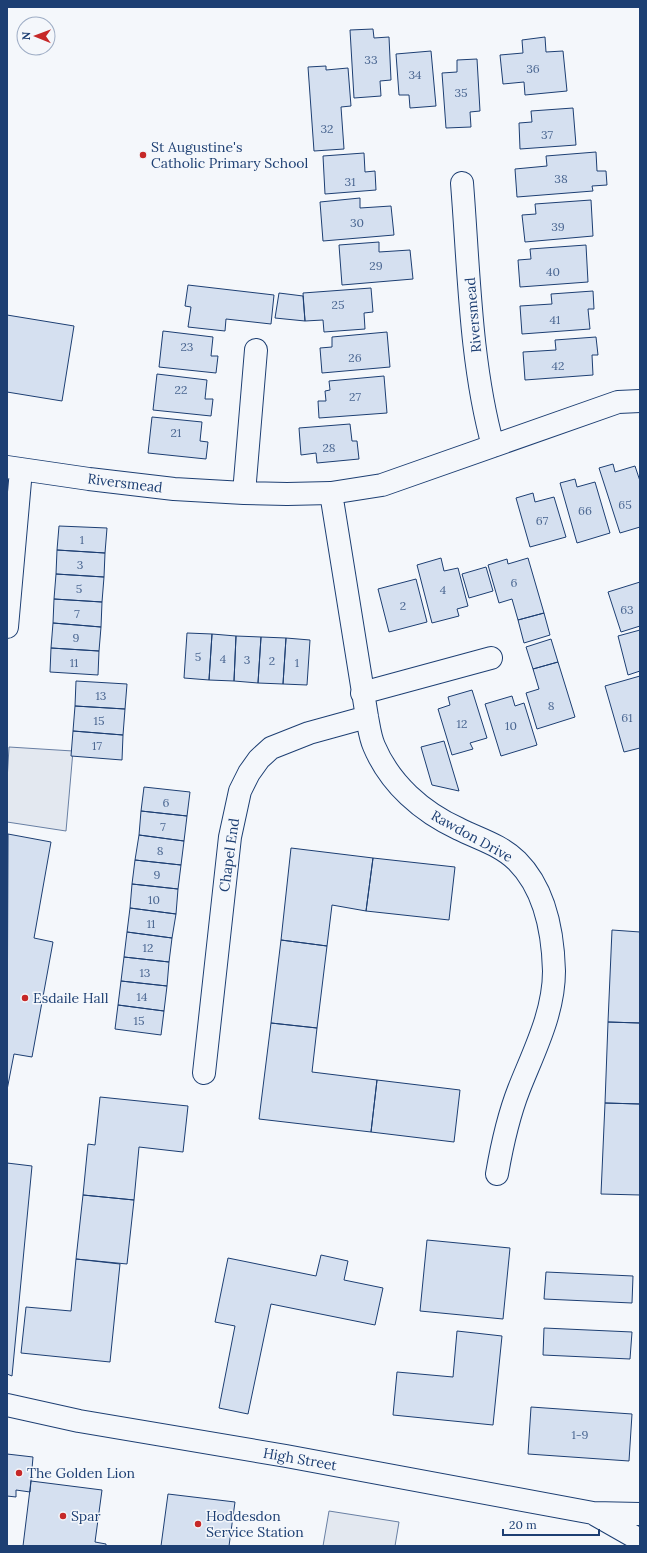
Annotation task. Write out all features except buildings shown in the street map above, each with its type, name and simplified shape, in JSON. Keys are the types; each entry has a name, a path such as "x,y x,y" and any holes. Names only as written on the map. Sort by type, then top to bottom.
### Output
{"street":[{"name":"Riversmead","path":"462,183 476,354 483,404 493,446"},
{"path":"244,493 256,350"},
{"name":"Riversmead","path":"14,469 174,489 244,493 331,493 382,485 618,402 640,401"},
{"path":"7,627 14,469"},
{"name":"Rawdon Drive","path":"331,493 366,717 374,745 382,762 400,788 427,811 441,820 503,850 518,861 537,889 546,912 550,929 554,971 551,997 546,1020 512,1110 504,1138 497,1174"},
{"path":"362,693 491,658"},
{"name":"Chapel End","path":"204,1073 230,837 240,791 249,773 259,759 271,748 287,740 366,717"},
{"name":"High Street","path":"7,1405 79,1421 286,1456 593,1513 640,1514"},
{"name":"High Street","path":"593,1513 640,1540"}],"shaded area":[{"path":"9,747 73,751 66,831 7,822"},
{"path":"329,1511 399,1522 395,1546 323,1546"}],"place":[{"name":"St Augustine's Catholic Primary School","path":"143,155"},
{"name":"Esdaile Hall","path":"25,998"},
{"name":"The Golden Lion","path":"19,1473"},
{"name":"Spar","path":"63,1516"},
{"name":"Hoddesdon Service Station","path":"198,1524"}]}
